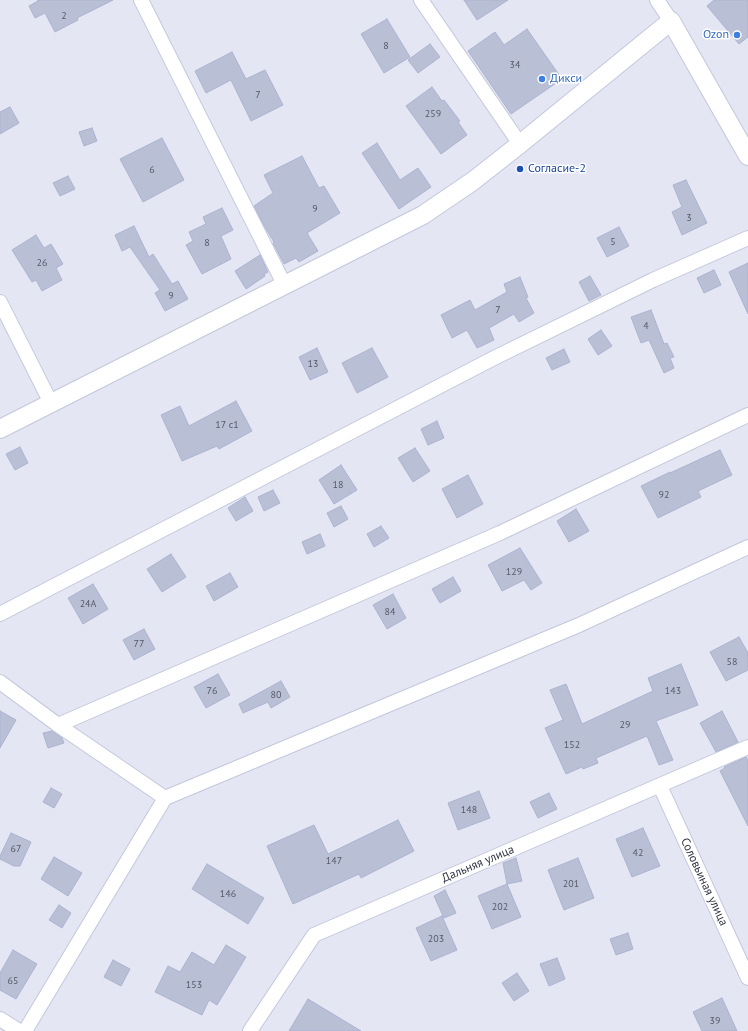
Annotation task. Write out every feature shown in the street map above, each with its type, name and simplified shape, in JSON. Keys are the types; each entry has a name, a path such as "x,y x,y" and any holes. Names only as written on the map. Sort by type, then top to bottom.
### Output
{"street":[{"path":"141,0 285,286"},
{"path":"421,0 520,144"},
{"path":"657,0 748,156"},
{"path":"0,429 285,286 423,214 473,181 670,20"},
{"path":"0,614 494,358 653,280 748,238"},
{"path":"0,302 51,403"},
{"path":"58,725 500,533 748,415"},
{"path":"25,1031 165,798 579,625 748,547"},
{"path":"0,682 58,725 165,798"},
{"name":"Дальняя улица","path":"250,1031 314,935 748,748"},
{"name":"Соловьиная улица","path":"660,786 748,978"},
{"path":"0,1019 19,1031"}],"building":[{"path":"38,0 113,0 77,18 78,20 55,32 45,13 35,18 29,6"},
{"path":"464,0 508,0 477,20"},
{"path":"714,0 748,0 748,37 739,44 707,6"},
{"path":"387,19 410,57 384,73 361,34"},
{"path":"527,29 562,79 511,114 468,51 495,32 504,45"},
{"path":"430,44 440,57 418,73 408,60"},
{"path":"232,52 246,79 265,70 283,105 251,121 231,80 206,93 195,71"},
{"path":"432,87 460,121 458,122 467,135 441,154 406,106"},
{"path":"10,107 19,123 0,134 0,112"},
{"path":"92,128 97,141 84,146 79,132"},
{"path":"162,138 184,180 143,202 120,159"},
{"path":"377,143 400,180 418,168 431,187 399,209 362,153"},
{"path":"302,156 319,188 324,186 340,213 307,233 318,251 299,262 296,258 284,264 273,243 274,242 254,206 273,193 264,175"},
{"path":"68,176 75,189 60,196 53,183"},
{"path":"686,180 707,223 682,235 672,212 682,207 673,185"},
{"path":"222,208 233,230 221,236 231,259 202,274 186,245 193,241 189,232 206,224 203,217"},
{"path":"134,226 149,257 153,254 172,284 178,281 188,299 165,311 155,293 160,290 130,247 122,251 115,235"},
{"path":"619,227 629,246 607,257 597,238"},
{"path":"36,235 44,248 51,244 63,264 56,268 62,280 42,291 36,280 32,282 12,250"},
{"path":"260,255 268,272 264,274 265,276 246,289 235,271"},
{"path":"748,263 748,314 729,272"},
{"path":"714,270 721,285 704,293 697,278"},
{"path":"590,276 601,295 589,301 579,282"},
{"path":"520,277 528,297 526,298 534,313 519,322 514,314 489,328 494,340 477,348 467,330 452,338 441,315 470,300 475,310 507,292 504,284"},
{"path":"651,310 664,344 667,343 674,357 670,358 674,368 664,373 649,340 641,343 631,317"},
{"path":"601,330 612,346 598,355 588,339"},
{"path":"317,348 328,372 310,380 299,357"},
{"path":"372,348 388,377 357,393 342,363"},
{"path":"564,349 570,362 552,370 546,358"},
{"path":"236,401 252,431 219,449 217,446 182,461 161,415 180,406 189,426"},
{"path":"437,421 444,438 428,445 421,429"},
{"path":"20,447 28,463 15,470 6,454"},
{"path":"415,448 430,471 413,482 398,458"},
{"path":"720,450 732,475 698,491 701,497 658,518 641,486"},
{"path":"341,465 357,490 334,504 319,480"},
{"path":"468,475 483,504 457,518 442,489"},
{"path":"273,490 280,503 264,511 258,497"},
{"path":"245,497 253,511 236,521 228,508"},
{"path":"341,506 348,519 334,527 327,513"},
{"path":"576,509 589,531 569,542 557,521"},
{"path":"381,526 389,538 374,547 367,534"},
{"path":"320,534 325,546 307,554 302,542"},
{"path":"520,548 542,583 531,590 524,580 502,591 488,565"},
{"path":"171,554 186,577 162,592 147,569"},
{"path":"230,573 238,587 214,601 206,586"},
{"path":"453,577 461,591 440,603 432,589"},
{"path":"93,584 108,609 83,624 68,598"},
{"path":"393,594 406,618 387,629 373,605"},
{"path":"144,629 155,649 134,660 123,640"},
{"path":"739,637 748,653 748,670 726,681 710,652"},
{"path":"681,664 698,705 656,721 673,760 659,765 647,736 596,758 598,763 583,769 582,767 566,774 545,728 563,720 550,690 566,684 582,724 653,691 648,678"},
{"path":"218,674 230,695 206,708 194,687"},
{"path":"281,681 290,697 271,708 268,702 243,713 239,704"},
{"path":"0,711 16,720 0,748"},
{"path":"722,711 738,742 716,752 700,723"},
{"path":"52,731 62,738 64,743 48,748 43,733"},
{"path":"746,757 748,760 748,826 720,771 725,768 724,767"},
{"path":"51,788 62,794 54,808 43,802"},
{"path":"479,791 490,818 458,830 448,803"},
{"path":"549,793 557,809 538,818 530,802"},
{"path":"398,820 414,851 361,878 359,874 293,904 267,846 314,825 328,854"},
{"path":"643,828 660,866 632,877 616,839"},
{"path":"11,833 31,842 20,866 14,866 0,859"},
{"path":"54,857 82,873 68,896 41,879"},
{"path":"516,858 522,881 507,884 503,863"},
{"path":"578,858 594,898 564,910 548,870"},
{"path":"207,864 264,898 248,924 192,889"},
{"path":"507,884 521,917 492,929 478,896"},
{"path":"445,890 456,913 444,918 434,896"},
{"path":"59,905 71,913 62,928 49,920"},
{"path":"442,916 457,950 431,961 416,928"},
{"path":"628,933 633,949 616,955 610,939"},
{"path":"226,945 246,957 217,1005 209,1000 202,1015 155,992 168,966 180,972 192,952 214,965"},
{"path":"13,950 37,964 16,999 0,990 0,973"},
{"path":"557,958 565,979 549,986 540,964"},
{"path":"113,960 130,969 121,986 104,977"},
{"path":"517,973 529,991 514,1001 502,983"},
{"path":"722,998 737,1031 702,1031 693,1012"},
{"path":"308,999 361,1031 289,1031"}],"place":[{"name":"Ozon","path":"737,35"},
{"name":"Дикси","path":"542,79"},
{"name":"Согласие-2","path":"520,169"}]}
